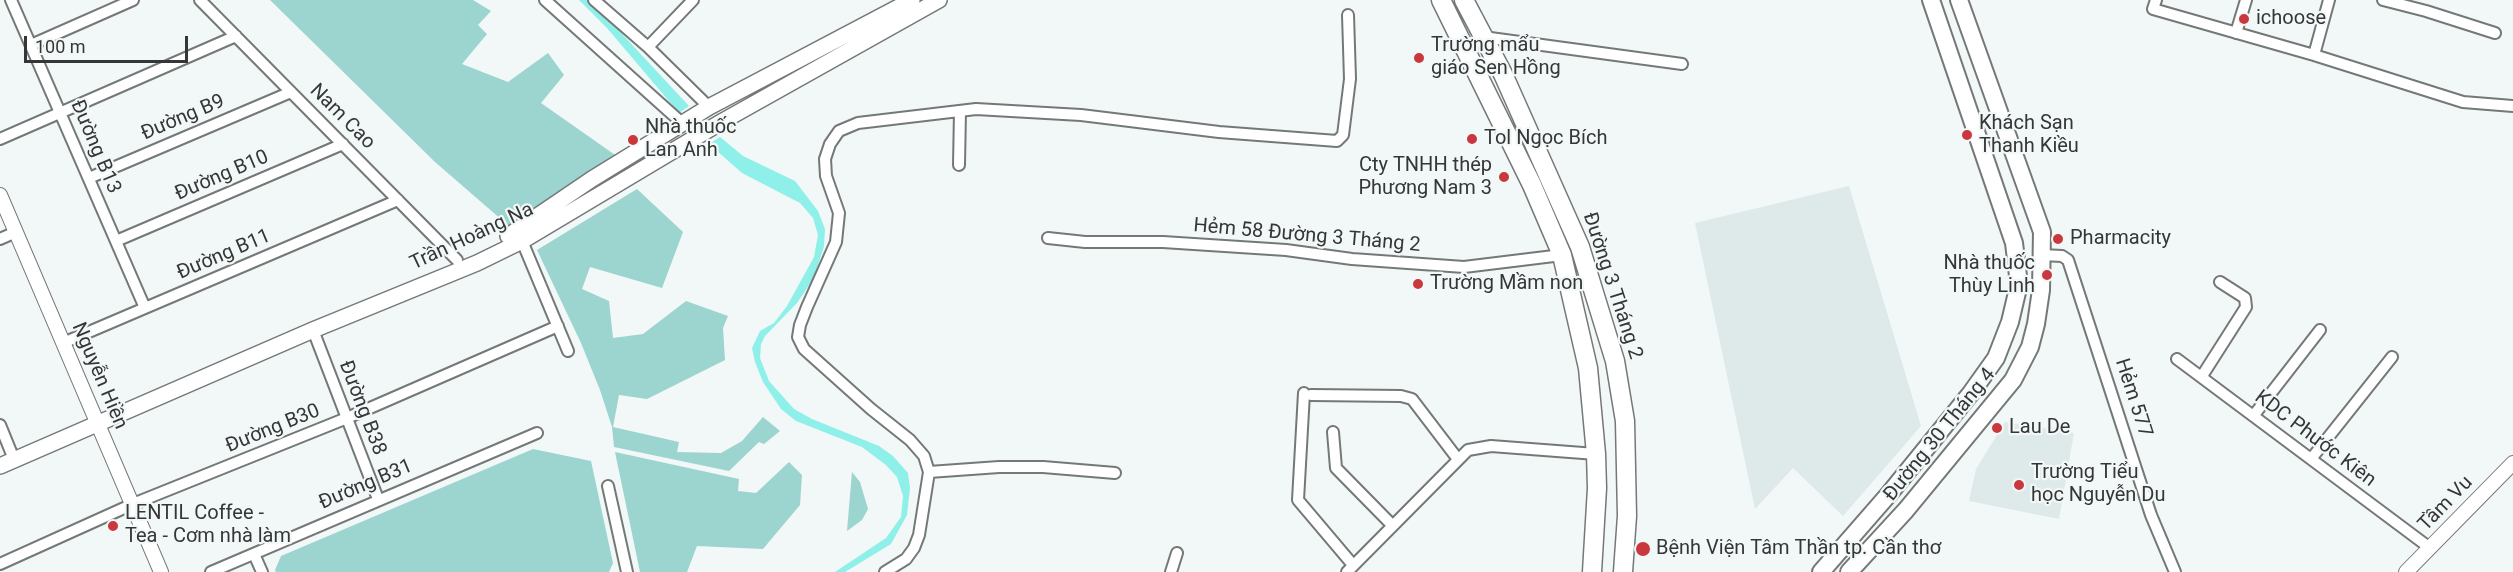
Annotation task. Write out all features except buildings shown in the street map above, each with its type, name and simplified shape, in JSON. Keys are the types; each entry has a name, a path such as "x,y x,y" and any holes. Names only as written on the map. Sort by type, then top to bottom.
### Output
{"highway":[{"name":"Đường 3 Tháng 2","path":"1441,0 1532,185 1562,255 1587,368 1596,454 1597,488 1592,572"},
{"name":"Đường 3 Tháng 2","path":"1464,0 1503,74 1580,247 1615,361 1625,421 1627,516 1623,572"}],"main road":[{"name":"Trần Hoàng Na","path":"0,466 96,418 516,232 592,179 709,107 912,0"},
{"name":"Trần Hoàng Na","path":"6,454 477,263 522,241 723,121 939,0"},
{"name":"Đường 30 Tháng 4","path":"1821,572 1889,494 1971,393 1996,358 2010,322 2019,284 2014,243 1931,0"},
{"name":"Đường 30 Tháng 4","path":"1849,572 1906,510 2013,380 2030,347 2036,324 2041,290 2042,232 1959,0"},
{"path":"709,107 723,121"},
{"path":"682,123 694,138"},
{"path":"1889,494 1906,510"}],"street":[{"name":"Đường B13","path":"11,0 145,308"},
{"path":"31,45 132,0"},
{"name":"Nam Cao","path":"200,0 457,260"},
{"path":"545,0 682,123"},
{"path":"594,0 648,47 709,107"},
{"path":"648,47 693,0"},
{"path":"2156,0 2154,9 2314,55 2463,102 2513,106"},
{"path":"2236,33 2246,0"},
{"path":"2314,55 2329,0"},
{"path":"2383,0 2495,33"},
{"path":"885,572 906,559 919,535 929,472 924,456 910,440 871,409 804,349 798,337 807,307 836,242 839,213 826,176 825,159 839,131 858,123 960,111 1016,110 1081,115 1219,132 1337,141 1343,135 1350,79 1348,15"},
{"path":"0,139 236,36"},
{"path":"1483,37 1682,64"},
{"name":"Đường B9","path":"89,178 291,92"},
{"path":"960,111 960,165"},
{"name":"Đường B10","path":"116,241 343,144"},
{"name":"Nguyễn Hiền","path":"0,195 161,572"},
{"name":"Đường B11","path":"63,343 398,200"},
{"path":"0,239 16,232"},
{"name":"Hẻm 58 Đường 3 Tháng 2","path":"1048,238 1085,242 1163,242 1286,250 1352,259 1464,267 1562,255"},
{"path":"522,241 568,351"},
{"name":"Hẻm 577","path":"2042,255 2062,256 2068,260 2151,515 2175,572"},
{"path":"2202,376 2246,307 2245,298 2220,282"},
{"name":"Đường B30","path":"0,564 133,504 347,418 558,326"},
{"name":"Đường B38","path":"313,330 378,499"},
{"path":"2254,415 2320,330"},
{"path":"2311,459 2392,357"},
{"name":"KDC Phước Kiên","path":"2177,359 2430,548"},
{"path":"1457,458 1416,402 1408,398 1307,394 1298,500 1350,569 1457,458 1468,450 1479,447 1596,454"},
{"path":"0,425 6,454"},
{"path":"1333,432 1336,468 1392,525"},
{"name":"Đường B31","path":"211,572 537,433"},
{"name":"Tầm Vu","path":"2406,572 2513,463"},
{"path":"929,472 999,467 1043,467 1115,473"},
{"path":"608,486 627,572"},
{"path":"1171,572 1177,553"},
{"path":"254,554 262,572"}],"shaded area":[{"path":"270,0 473,0 491,11 478,25 487,34 462,64 508,82 548,53 564,75 541,103 618,157 510,227 435,162"},
{"path":"579,0 589,0 597,7 689,106 679,113 607,28"},
{"path":"720,137 743,156 795,181 818,211 825,229 824,246 814,278 797,303 765,336 761,344 760,358 769,381 794,409 812,419 879,446 893,456 908,473 910,488 907,515 891,544 845,572 835,572 886,538 901,517 903,496 897,477 886,465 862,447 796,421 781,409 763,382 752,348 760,331 774,323 787,306 814,257 818,235 813,218 800,203 742,173 709,144"},
{"path":"1849,186 1921,426 1843,516 1793,468 1755,509 1695,223"},
{"path":"637,189 683,232 662,288 590,267 582,289 609,301 613,338 643,334 686,301 728,316 723,328 725,360 647,399 619,395 613,427 679,442 677,452 721,453 742,441 763,417 780,431 764,444 759,442 729,471 614,447 612,427 600,390 581,343 537,250"},
{"name":"Trường Tiểu học Nguyễn Du","path":"2005,422 2074,433 2059,519 1969,501 1976,469"},
{"path":"533,449 591,461 613,563 609,572 276,572 275,570 281,556"},
{"path":"615,452 739,479 738,491 756,493 789,462 802,475 800,505 763,549 697,546 687,572 640,572"},
{"path":"852,472 860,482 868,509 862,520 847,531"}],"place":[{"name":"ichoose","path":"2244,19"},
{"name":"Trường mẩu giáo Sen Hồng","path":"1419,58"},
{"name":"Khách Sạn Thanh Kiều","path":"1967,135"},
{"name":"Tol Ngọc Bích","path":"1472,139"},
{"name":"Nhà thuốc Lan Anh","path":"633,140"},
{"name":"Cty TNHH thép Phương Nam 3","path":"1504,177"},
{"name":"Pharmacity","path":"2058,239"},
{"name":"Nhà thuốc Thùy Linh","path":"2047,275"},
{"name":"Trường Mầm non","path":"1418,284"},
{"name":"Lau De","path":"1997,428"},
{"name":"Trường Tiểu học Nguyễn Du","path":"2019,485"},
{"name":"LENTIL Coffee - Tea - Cơm nhà làm","path":"113,526"},
{"name":"Bệnh Viện Tâm Thần tp. Cần thơ","path":"1643,549"}]}
